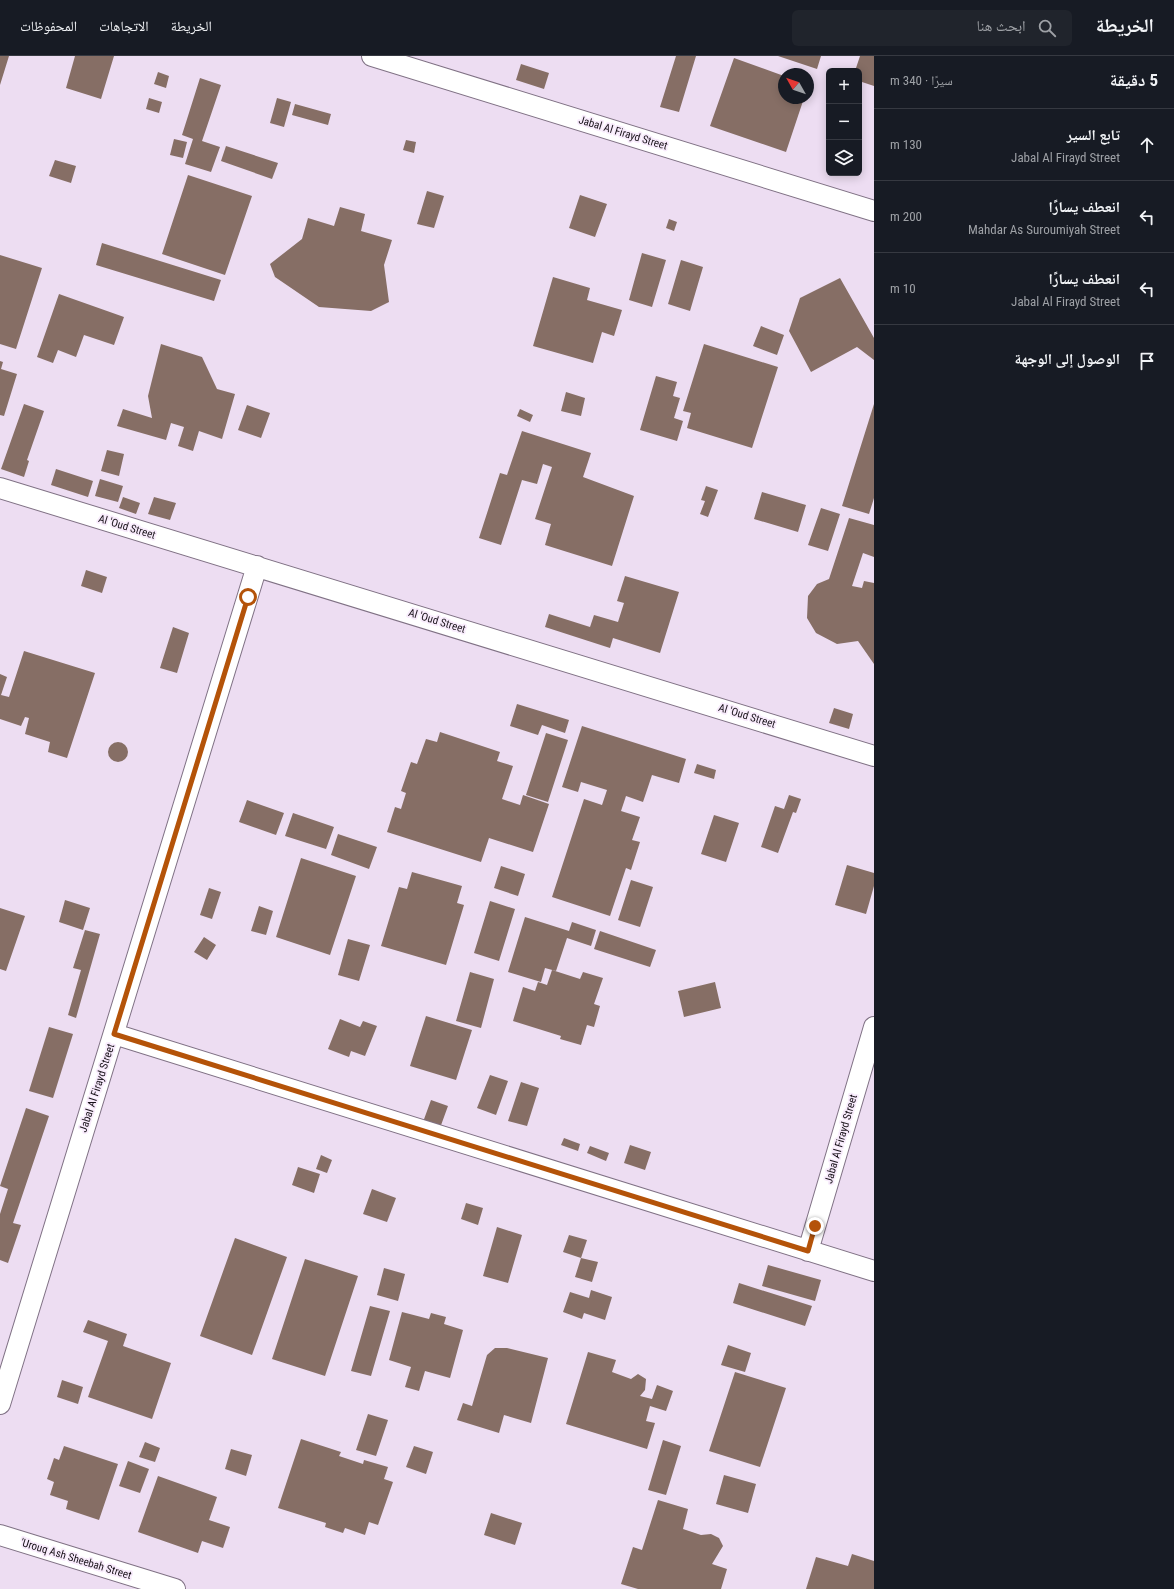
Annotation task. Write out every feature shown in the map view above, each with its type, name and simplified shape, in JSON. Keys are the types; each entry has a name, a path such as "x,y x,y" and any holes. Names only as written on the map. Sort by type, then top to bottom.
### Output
{"street":[{"name":"Jabal Al Firayd Street","path":"372,56 874,211"},
{"name":"Al 'Oud Street","path":"0,488 874,756"},
{"name":"Jabal Al Firayd Street","path":"0,1404 258,566"},
{"name":"Jabal Al Firayd Street","path":"808,1251 874,1027"},
{"path":"114,1034 874,1271"},
{"name":"'Urouq Ash Sheebah Street","path":"0,1535 175,1589"}],"building":[{"path":"0,56 9,56 0,85"},
{"path":"75,56 114,56 101,99 66,88"},
{"path":"676,56 696,56 679,112 660,107"},
{"path":"778,56 821,56 817,69"},
{"path":"860,56 874,56 874,86 862,82 862,68 856,68"},
{"path":"734,58 778,74 778,104 802,104 786,152 710,126"},
{"path":"521,64 549,73 544,89 516,80"},
{"path":"158,72 169,76 166,88 154,84"},
{"path":"200,78 221,85 202,141 220,147 211,172 185,164 193,139 182,135"},
{"path":"149,98 162,102 159,113 146,109"},
{"path":"277,98 291,102 284,127 270,123"},
{"path":"295,104 331,114 328,125 292,115"},
{"path":"174,139 187,142 183,158 170,155"},
{"path":"406,140 416,142 414,153 403,150"},
{"path":"226,146 278,163 272,179 221,161"},
{"path":"55,160 76,166 71,183 49,176"},
{"path":"188,175 252,196 225,275 162,254"},
{"path":"427,191 444,196 434,228 417,224"},
{"path":"580,195 607,204 595,237 569,228"},
{"path":"340,207 365,214 361,231 392,240 384,265 389,302 371,311 319,307 275,277 270,264 302,239 308,218 334,226"},
{"path":"669,219 677,222 674,231 666,228"},
{"path":"102,243 221,280 214,301 96,265"},
{"path":"642,253 666,260 652,307 629,300"},
{"path":"0,255 42,268 16,349 0,344"},
{"path":"681,260 703,267 690,311 668,304"},
{"path":"553,277 590,288 587,300 622,310 614,336 602,332 593,363 533,346"},
{"path":"840,278 874,338 874,360 857,347 811,372 789,331 800,298"},
{"path":"59,294 124,317 114,345 84,335 76,357 58,350 53,363 37,357"},
{"path":"761,326 784,335 777,355 753,346"},
{"path":"161,344 202,357 217,389 235,394 222,439 199,431 193,451 178,446 184,427 171,423 166,440 117,426 123,409 152,418 148,396"},
{"path":"704,344 778,367 752,448 687,428 691,413 683,411"},
{"path":"0,361 3,362 1,369 17,374 4,416 0,415"},
{"path":"656,376 677,382 673,396 680,398 674,418 683,421 677,441 640,430"},
{"path":"566,392 585,398 581,416 561,411"},
{"path":"24,404 44,411 27,460 29,461 24,477 1,469"},
{"path":"874,404 874,498 869,514 842,506"},
{"path":"247,405 270,413 261,438 238,430"},
{"path":"520,409 533,415 530,422 517,416"},
{"path":"522,431 591,453 583,477 634,496 612,566 545,545 551,524 535,519 552,467 543,464 537,484 522,480 501,545 479,538 500,473 507,475"},
{"path":"107,450 124,454 119,476 101,471"},
{"path":"56,469 93,481 88,497 51,485"},
{"path":"100,479 123,486 118,502 95,496"},
{"path":"706,486 718,490 708,517 700,514 705,501 701,500"},
{"path":"762,492 806,505 798,532 754,519"},
{"path":"123,497 140,503 136,514 119,508"},
{"path":"154,497 176,503 170,520 148,514"},
{"path":"821,508 840,514 828,551 808,545"},
{"path":"849,518 874,525 874,557 863,553 852,586 862,588 864,581 874,583 874,664 858,641 837,644 816,633 807,618 808,596 817,584 829,579"},
{"path":"86,570 107,577 102,593 81,586"},
{"path":"625,576 679,592 660,653 613,638 610,648 545,627 549,614 590,627 594,615 618,622 624,603 617,601"},
{"path":"173,627 189,633 177,673 160,668"},
{"path":"24,651 95,673 67,758 48,752 50,742 25,734 29,718 25,717 21,726 0,719 0,674 7,677 1,695 9,697"},
{"path":"517,704 569,720 565,733 542,725 538,735 510,726"},
{"path":"834,708 853,714 849,729 829,723"},
{"path":"582,726 686,759 679,783 652,775 643,802 626,796 621,811 640,817 632,840 640,842 631,870 626,868 610,916 552,897 584,799 602,805 607,790 581,782 578,792 562,787"},
{"path":"440,732 500,752 497,761 513,766 502,799 520,805 523,795 549,804 533,852 489,838 481,862 387,832 395,807 401,809 406,793 401,791 411,762 417,764 426,739 437,742"},
{"path":"546,733 568,740 548,802 526,795"},
{"path":"118,742 125,745 128,752 125,759 118,762 111,759 108,752 111,745"},
{"path":"697,764 716,770 714,779 694,773"},
{"path":"789,795 801,799 796,813 793,812 778,853 761,847 775,806 784,809"},
{"path":"247,800 284,813 276,835 239,822"},
{"path":"293,813 334,827 326,849 285,836"},
{"path":"714,815 739,823 726,862 701,854"},
{"path":"338,834 377,847 369,869 331,855"},
{"path":"301,858 356,876 330,955 276,937"},
{"path":"847,865 874,873 874,886 866,914 835,905"},
{"path":"501,866 525,874 518,896 494,888"},
{"path":"412,872 462,886 457,903 464,905 446,965 381,946 399,887 407,889"},
{"path":"631,880 653,887 640,927 618,920"},
{"path":"209,888 221,892 212,919 200,915"},
{"path":"65,900 90,908 83,930 59,922"},
{"path":"490,901 515,909 499,961 474,953"},
{"path":"259,906 273,911 266,935 251,931"},
{"path":"0,908 25,916 6,971 0,969"},
{"path":"525,917 569,931 572,922 596,930 591,946 567,938 556,971 545,968 541,982 508,972"},
{"path":"85,930 100,934 76,1018 68,1015 81,970 73,968"},
{"path":"600,931 656,950 650,967 594,949"},
{"path":"204,937 216,945 207,960 194,952"},
{"path":"348,939 370,945 359,981 338,975"},
{"path":"552,970 580,979 583,972 603,978 594,1004 600,1006 594,1027 587,1025 581,1045 560,1039 561,1036 513,1021 523,987 535,991 538,982 547,985"},
{"path":"470,972 494,979 481,1028 456,1021"},
{"path":"715,982 721,1008 684,1017 678,991"},
{"path":"426,1016 472,1030 456,1080 410,1066"},
{"path":"340,1019 360,1027 363,1021 377,1026 365,1056 351,1051 349,1057 328,1049"},
{"path":"49,1027 73,1034 53,1098 29,1091"},
{"path":"490,1075 508,1081 496,1115 477,1108"},
{"path":"521,1082 539,1088 527,1126 508,1121"},
{"path":"431,1100 448,1106 440,1128 423,1122"},
{"path":"26,1108 49,1116 13,1223 21,1225 8,1263 0,1260 0,1214 8,1189 0,1186"},
{"path":"564,1138 580,1144 578,1151 561,1145"},
{"path":"630,1145 651,1152 645,1170 624,1163"},
{"path":"590,1146 609,1153 606,1161 587,1153"},
{"path":"321,1155 332,1160 327,1173 316,1169"},
{"path":"298,1167 320,1174 314,1193 292,1185"},
{"path":"372,1189 396,1198 387,1222 363,1214"},
{"path":"466,1203 483,1208 478,1225 461,1219"},
{"path":"497,1227 522,1235 508,1283 483,1276"},
{"path":"569,1235 587,1240 581,1258 563,1252"},
{"path":"235,1238 287,1257 252,1355 200,1336"},
{"path":"581,1258 598,1262 592,1282 575,1277"},
{"path":"305,1259 358,1276 325,1376 272,1359"},
{"path":"768,1265 821,1280 815,1301 762,1286"},
{"path":"384,1268 405,1274 398,1301 377,1295"},
{"path":"739,1283 812,1306 805,1326 733,1303"},
{"path":"591,1290 612,1297 605,1320 584,1313 582,1319 563,1312 570,1292 589,1298"},
{"path":"370,1306 390,1311 371,1376 351,1371"},
{"path":"402,1312 429,1319 431,1313 446,1317 444,1324 463,1330 450,1378 425,1371 419,1391 405,1387 411,1367 389,1360"},
{"path":"88,1320 127,1334 123,1346 171,1363 152,1419 88,1397 108,1341 83,1332"},
{"path":"728,1345 751,1353 745,1372 721,1365"},
{"path":"495,1348 507,1348 548,1358 531,1423 504,1415 499,1433 457,1420 463,1403 472,1406 487,1355"},
{"path":"588,1352 616,1360 612,1372 631,1379 638,1374 646,1379 645,1390 640,1396 652,1399 657,1385 673,1391 666,1411 650,1406 646,1421 655,1423 647,1449 566,1424"},
{"path":"735,1372 786,1388 760,1467 709,1451"},
{"path":"62,1380 83,1387 78,1404 57,1397"},
{"path":"368,1414 388,1420 376,1456 356,1450"},
{"path":"301,1439 341,1452 339,1456 363,1464 364,1460 388,1467 384,1479 393,1482 378,1525 369,1522 365,1535 345,1528 343,1533 325,1527 326,1523 278,1508"},
{"path":"663,1440 681,1446 666,1495 648,1490"},
{"path":"145,1442 160,1448 155,1462 139,1457"},
{"path":"64,1446 118,1464 99,1520 66,1509 68,1501 50,1495 54,1482 47,1479 54,1458 59,1460"},
{"path":"414,1446 433,1452 426,1474 406,1467"},
{"path":"231,1449 252,1455 246,1476 225,1469"},
{"path":"128,1461 149,1469 140,1493 119,1486"},
{"path":"724,1475 756,1484 748,1513 716,1504"},
{"path":"158,1476 217,1497 209,1520 230,1527 223,1548 202,1541 198,1553 138,1532"},
{"path":"658,1500 688,1509 683,1529 701,1535 711,1534 719,1538 723,1546 712,1564 727,1569 721,1589 638,1589 621,1584 633,1547 642,1550"},
{"path":"491,1513 522,1523 515,1545 484,1535"},
{"path":"852,1554 874,1561 874,1589 806,1589 816,1557 848,1566"}],"route":[{"path":"248,597 114,1034 808,1251 815,1226"}]}
